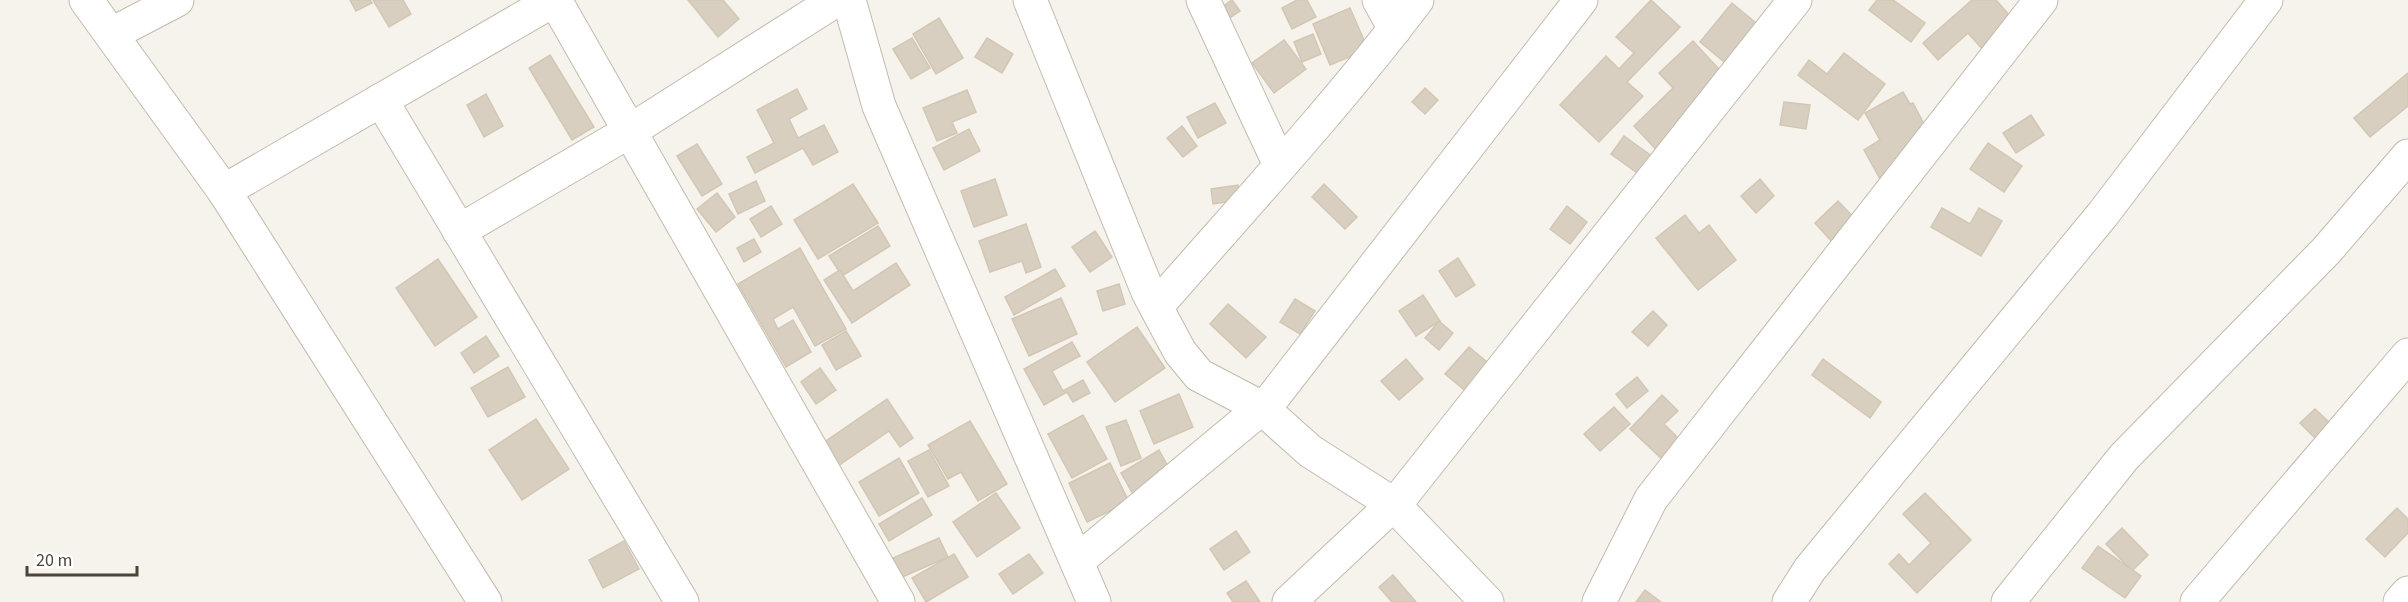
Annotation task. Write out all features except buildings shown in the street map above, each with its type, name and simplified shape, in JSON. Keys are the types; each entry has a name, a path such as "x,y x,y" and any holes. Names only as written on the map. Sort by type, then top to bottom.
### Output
{"street":[{"path":"86,0 224,191 485,602"},
{"path":"112,34 177,0"},
{"path":"224,191 554,0 898,602"},
{"path":"459,231 630,131 836,0"},
{"path":"849,0 879,106 1094,602"},
{"path":"1030,0 1148,292 1180,352 1199,375 1262,408 1310,451 1393,504 1487,602"},
{"path":"1203,0 1280,165"},
{"path":"1379,0 1395,29"},
{"path":"1156,307 1280,165 1417,0"},
{"path":"1087,554 1271,400 1581,0"},
{"path":"1289,602 1393,504 1795,0"},
{"path":"1599,602 1651,499 2041,0"},
{"path":"1790,602 1810,569 2103,214 2261,2"},
{"path":"381,100 682,602"},
{"path":"2008,602 2124,457 2326,251 2408,156"},
{"path":"2197,602 2408,356"},
{"path":"2400,602 2408,593"}]}
